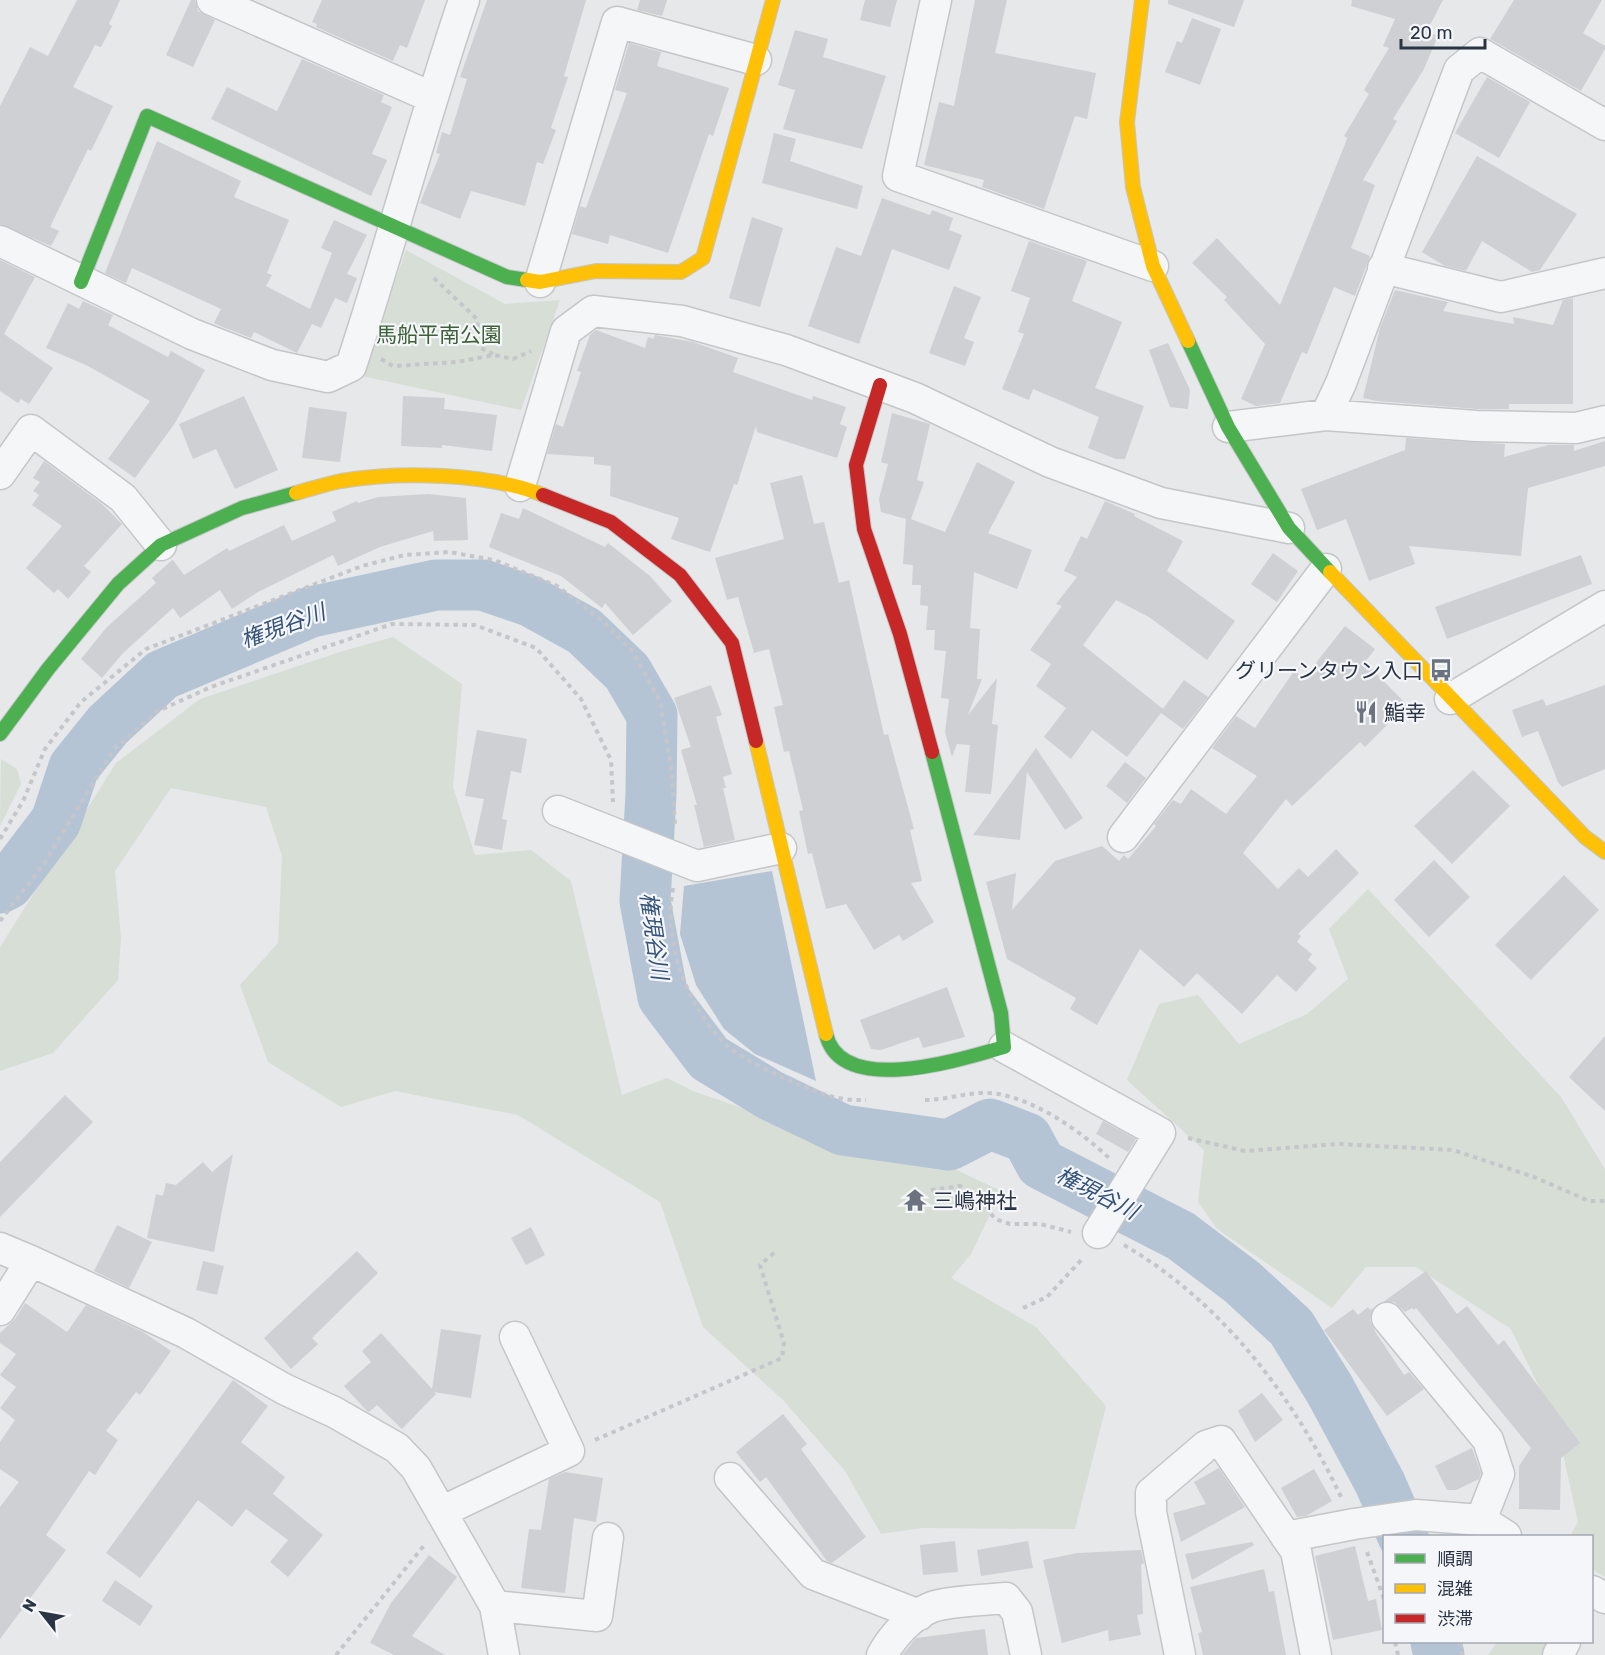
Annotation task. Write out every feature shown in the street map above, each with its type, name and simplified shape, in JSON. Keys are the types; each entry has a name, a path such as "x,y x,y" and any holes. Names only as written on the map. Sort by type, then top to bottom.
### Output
{"street":[{"path":"212,0 431,98"},
{"path":"0,241 192,334 262,361 328,376 351,366 385,262 393,226 431,98 464,0"},
{"path":"81,282 147,116 507,277 540,282 596,271 681,272 703,258 772,0"},
{"path":"936,0 898,176 1153,266"},
{"path":"1142,0 1127,122 1133,187 1153,266 1228,427 1289,528 1450,699 1585,837 1605,852"},
{"path":"540,282 617,22 756,60"},
{"path":"1326,415 1341,383 1459,70 1480,53 1605,125"},
{"path":"1383,268 1501,297 1605,273"},
{"path":"520,486 567,331 593,310 682,321 786,350 915,398 1050,462 1161,502 1289,528"},
{"path":"880,385 856,465 864,529 900,634 1001,1013 1004,1047"},
{"path":"1228,427 1326,415 1476,426 1554,428 1576,428 1605,421"},
{"path":"0,474 31,430 123,498 161,545"},
{"path":"0,734 48,669 118,584 161,545 242,508 341,481 428,474 520,486 611,522 680,575 732,643 828,1042 842,1060 872,1070 940,1066 1004,1047 1160,1133 1098,1233"},
{"path":"1123,837 1326,569"},
{"path":"1450,699 1605,606"},
{"path":"558,811 697,866 781,848"},
{"path":"0,1248 186,1333 284,1389 334,1412 397,1448 416,1468 495,1606 504,1655"},
{"path":"0,1310 31,1261"},
{"path":"1387,1318 1488,1440 1499,1474 1481,1520"},
{"path":"443,1515 569,1451 515,1337"},
{"path":"1180,1655 1151,1512 1151,1493 1206,1446 1221,1441 1296,1551 1316,1655"},
{"path":"730,1478 813,1574 919,1615"},
{"path":"1286,1537 1416,1515 1481,1520 1504,1535"},
{"path":"495,1606 597,1616 608,1538"},
{"path":"882,1655 890,1641 919,1615 932,1607 1006,1598 1017,1612 1026,1655"}],"path":[{"path":"434,281 477,319 479,347 494,355 513,359 536,349"},
{"path":"378,357 393,366 457,362 494,355"},
{"path":"0,839 23,801 45,749 81,702 146,649 362,566 405,555 449,552 494,560 557,586 603,621 632,651 660,701 672,773 675,857"},
{"path":"0,921 43,865 114,750 158,711 211,687 392,624 475,624 536,648 581,699 611,760 614,833"},
{"path":"1160,1133 1245,1151 1338,1144 1453,1150 1534,1177 1589,1202 1605,1201"},
{"path":"931,1190 960,1186 977,1195 995,1219 1010,1224 1040,1224 1070,1232 1098,1233 1159,1265 1240,1341 1295,1413 1327,1467 1354,1524 1383,1596"},
{"path":"1023,1308 1047,1297 1080,1264 1098,1233"},
{"path":"569,1451 782,1358 784,1343 760,1265 776,1251"},
{"path":"336,1655 443,1515"}],"green space":[{"name":"馬船平南公園","path":"406,250 505,304 560,300 521,410 362,376"},
{"path":"393,637 462,684 453,787 475,855 531,850 571,881 622,1095 667,1078 693,1091 863,1150 944,1164 1001,1191 971,1254 951,1278 1036,1327 1106,1406 1075,1529 922,1528 881,1534 845,1471 783,1400 703,1327 660,1202 518,1115 395,1091 341,1107 268,1062 240,985 278,943 282,856 266,807 171,788 115,871 121,938 118,980 53,1053 0,1071 0,947 116,763 200,699 340,652"},
{"path":"1,759 17,769 21,784 0,826"},
{"path":"1368,889 1561,1097 1605,1169 1605,1577 1593,1570 1593,1535 1571,1535 1578,1522 1556,1422 1511,1329 1416,1267 1366,1267 1332,1308 1217,1229 1198,1202 1204,1150 1127,1080 1159,1004 1198,995 1239,1044 1307,1014 1348,979 1329,929"},
{"path":"1496,1643 1554,1643 1548,1655 1488,1655"}],"water":[{"path":"772,871 816,1081 755,1054 724,1029 696,985 680,934 684,886"}],"building":[{"path":"77,0 120,0 109,24 112,26 101,47 95,45 73,87 113,106 91,151 88,149 50,227 59,231 51,246 0,224 0,106 30,47 48,56"},
{"path":"191,0 195,0 198,11 215,20 193,67 166,55"},
{"path":"322,0 425,0 407,48 400,45 393,61 316,27 317,24 312,22"},
{"path":"487,0 586,0 564,76 568,77 551,128 556,130 543,164 537,162 525,206 471,191 460,219 420,203 440,154 436,153 442,132 450,135 467,79 460,77"},
{"path":"640,0 667,0 662,16 637,10"},
{"path":"865,0 897,0 890,27 860,20"},
{"path":"975,0 1007,0 995,53 1096,73 1087,119 1075,116 1044,209 982,187 984,180 924,165 939,102 954,106"},
{"path":"1168,0 1244,0 1234,27 1168,4"},
{"path":"1352,0 1443,0 1427,31 1438,36 1424,69 1393,119 1397,121 1363,180 1375,185 1351,248 1370,256 1355,296 1334,287 1307,354 1302,352 1280,403 1256,406 1241,399 1265,344 1224,300 1227,297 1192,263 1217,238 1280,305 1345,144 1347,138 1344,136 1369,94 1364,90 1389,48 1383,46 1395,19 1351,6"},
{"path":"1514,0 1602,0 1583,33 1605,46 1605,49 1581,91 1490,39"},
{"path":"1192,18 1221,29 1200,85 1165,72 1177,41 1182,43"},
{"path":"795,30 828,39 823,57 886,76 862,149 783,129 795,90 778,85"},
{"path":"629,43 661,52 657,66 729,88 713,136 709,134 668,253 610,235 608,244 572,234 580,206 586,208 627,93 615,90"},
{"path":"302,59 384,95 381,102 392,107 372,154 387,160 371,196 211,119 227,87 277,111"},
{"path":"1487,77 1530,102 1499,158 1455,133"},
{"path":"774,133 796,139 790,161 863,186 857,209 762,183"},
{"path":"157,141 241,181 234,197 289,220 267,273 272,275 266,286 310,309 332,253 321,248 334,220 367,235 347,274 357,278 347,303 335,298 321,328 312,324 297,353 254,332 251,338 214,323 221,309 132,268 126,283 105,273"},
{"path":"1477,156 1577,214 1540,270 1532,272 1482,241 1466,271 1445,266 1422,252"},
{"path":"882,198 930,215 932,210 953,218 949,230 962,235 949,270 892,249 859,344 808,326 836,247 861,256"},
{"path":"752,217 783,228 760,307 729,298"},
{"path":"1029,241 1087,261 1072,301 1122,322 1095,388 1144,406 1125,459 1116,459 1088,448 1099,417 1033,389 1029,400 1002,389 1024,334 1018,332 1030,298 1011,291"},
{"path":"0,260 35,277 4,334 53,368 29,404 21,399 18,403 0,391"},
{"path":"954,286 981,297 964,338 974,342 965,366 929,353"},
{"path":"1395,290 1448,302 1443,311 1514,324 1513,317 1553,325 1563,300 1573,298 1573,404 1509,404 1509,409 1477,409 1363,398 1380,328"},
{"path":"83,301 113,315 108,325 168,357 171,351 205,370 175,423 135,478 108,459 150,401 88,366 46,348 68,303 79,309"},
{"path":"596,330 645,348 648,337 653,339 655,335 693,342 738,358 733,372 812,400 813,396 846,407 840,424 847,427 837,458 757,432 756,426 737,485 734,484 710,552 671,539 679,518 610,496 611,466 594,464 594,457 547,454 556,424 563,427 581,372 577,371 590,335"},
{"path":"1168,343 1190,390 1188,409 1170,407 1149,350"},
{"path":"244,396 278,470 235,489 216,449 193,459 179,424"},
{"path":"403,396 445,398 444,409 497,415 492,451 442,445 442,448 401,446"},
{"path":"309,407 347,412 340,462 302,458"},
{"path":"892,413 930,424 917,480 924,482 911,519 945,532 977,462 1015,482 988,533 1032,550 1017,589 974,572 970,628 980,629 977,679 982,679 968,715 997,678 992,724 998,725 991,794 965,792 970,745 957,744 952,757 945,732 949,699 941,698 946,651 934,650 935,630 926,630 928,606 920,605 921,585 912,585 913,565 903,564 906,519 881,512 879,499 888,464 881,462"},
{"path":"1406,438 1505,444 1504,457 1548,445 1574,445 1574,451 1605,441 1605,466 1528,488 1521,556 1409,546 1415,564 1369,581 1346,519 1317,530 1301,489 1405,450"},
{"path":"44,461 102,504 122,524 84,566 91,572 68,599 58,589 54,593 26,568 62,526 32,505 39,495 33,491 40,482 33,478"},
{"path":"802,475 814,524 824,522 839,583 849,580 884,735 888,734 914,829 910,830 922,881 911,883 934,922 903,941 899,935 874,950 846,904 826,909 812,853 808,854 799,811 803,810 789,751 784,752 774,707 783,705 769,649 754,653 738,597 727,600 715,558 784,539 770,483"},
{"path":"428,494 466,498 468,540 434,541 433,531 380,547 338,566 333,555 258,592 232,609 220,590 180,618 173,608 123,653 102,678 81,659 106,628 156,583 152,578 173,560 184,575 227,548 229,551 284,525 292,541 336,521 332,512 357,501 358,503 378,497"},
{"path":"1105,501 1135,514 1134,516 1183,541 1167,571 1235,621 1207,660 1149,617 1116,600 1083,645 1163,709 1184,680 1208,697 1183,729 1161,713 1127,757 1092,730 1071,759 1044,737 1066,708 1036,686 1051,664 1030,650 1062,606 1056,604 1077,577 1064,571 1081,536 1087,539"},
{"path":"523,508 605,547 608,543 650,576 672,601 633,635 605,603 602,608 561,576 489,547 501,513 519,519"},
{"path":"1273,553 1298,571 1277,602 1251,584"},
{"path":"1581,555 1592,584 1447,639 1435,607"},
{"path":"1345,626 1375,649 1365,662 1407,705 1365,747 1360,742 1292,806 1286,799 1243,853 1278,889 1299,868 1308,877 1336,849 1359,873 1298,934 1301,936 1297,942 1312,954 1308,960 1317,968 1296,992 1277,975 1242,1014 1197,973 1184,987 1140,949 1097,1025 1070,1009 1076,998 1007,959 986,882 1016,873 1012,910 1055,861 1102,846 1119,861 1124,855 1128,859 1156,826 1154,824 1173,800 1181,804 1191,789 1226,814 1257,776 1212,748 1236,716 1255,728 1294,671 1304,678"},
{"path":"711,685 722,715 716,717 732,774 723,777 726,788 723,788 735,840 704,847 694,805 697,805 681,750 691,747 674,698"},
{"path":"1605,685 1605,769 1562,787 1538,731 1522,737 1512,710 1543,699 1546,706"},
{"path":"477,730 527,739 521,773 511,771 502,819 507,820 502,850 474,845 484,799 465,796"},
{"path":"1036,748 1083,818 1065,830 1027,772 1020,840 973,835"},
{"path":"1125,762 1146,778 1127,803 1106,786"},
{"path":"1473,770 1510,806 1452,864 1414,826"},
{"path":"1434,860 1470,897 1429,937 1394,900"},
{"path":"1564,875 1599,910 1531,980 1495,945"},
{"path":"947,987 965,1037 923,1048 919,1037 881,1050 871,1049 860,1020"},
{"path":"1605,1036 1605,1111 1569,1077"},
{"path":"65,1095 93,1122 0,1217 0,1162"},
{"path":"1103,1121 1136,1139 1128,1152 1096,1134"},
{"path":"233,1154 214,1252 147,1238 156,1194 163,1196 166,1183 176,1185 203,1162 212,1172"},
{"path":"117,1225 152,1242 129,1288 94,1271"},
{"path":"531,1227 545,1255 526,1265 511,1238"},
{"path":"357,1251 378,1273 312,1338 318,1344 291,1369 264,1338"},
{"path":"203,1261 224,1266 217,1295 196,1290"},
{"path":"1426,1271 1457,1314 1467,1306 1498,1345 1504,1340 1580,1443 1561,1458 1560,1510 1519,1509 1519,1466 1531,1448 1416,1308 1405,1312 1394,1302 1383,1302"},
{"path":"25,1303 67,1332 86,1305 143,1332 171,1351 140,1395 136,1392 106,1431 118,1440 95,1475 89,1471 46,1535 66,1550 0,1639 0,1507 19,1482 0,1469 0,1442 15,1420 0,1408 16,1387 0,1375 16,1354 0,1343 0,1333 15,1319"},
{"path":"1368,1307 1370,1310 1373,1308 1370,1320 1376,1333 1404,1375 1409,1372 1424,1389 1387,1416 1324,1330 1353,1309 1358,1315"},
{"path":"441,1329 481,1335 471,1398 434,1392 436,1394 402,1429 377,1405 369,1412 367,1411 344,1386 371,1362 362,1351 381,1333 432,1389"},
{"path":"233,1380 268,1406 241,1442 285,1477 273,1494 323,1535 288,1577 270,1562 288,1540 246,1509 232,1527 198,1500 140,1578 106,1553"},
{"path":"1262,1393 1283,1420 1255,1442 1238,1411"},
{"path":"783,1414 807,1444 801,1449 866,1537 832,1563 827,1561 766,1477 760,1482 736,1452"},
{"path":"1472,1448 1481,1473 1479,1479 1456,1490 1447,1490 1435,1466"},
{"path":"1219,1468 1245,1507 1181,1542 1173,1513 1206,1504 1194,1482"},
{"path":"1314,1469 1332,1501 1306,1516 1297,1517 1281,1488"},
{"path":"565,1472 603,1478 596,1522 574,1518 565,1593 521,1588 529,1529 541,1530 549,1479"},
{"path":"955,1541 958,1572 923,1575 920,1545"},
{"path":"1028,1541 1033,1568 981,1576 977,1550"},
{"path":"1252,1542 1254,1545 1192,1580 1185,1554"},
{"path":"1355,1546 1368,1601 1376,1599 1382,1630 1333,1640 1315,1556"},
{"path":"1141,1550 1144,1563 1141,1565 1143,1614 1137,1615 1141,1635 1109,1641 1108,1630 1062,1643 1043,1560 1077,1553"},
{"path":"429,1555 457,1577 412,1636 445,1655 394,1655 370,1643 391,1603"},
{"path":"1264,1569 1269,1592 1274,1591 1286,1655 1203,1655 1198,1633 1202,1632 1190,1587"},
{"path":"115,1580 153,1606 140,1626 102,1601"},
{"path":"985,1629 988,1655 902,1655 916,1638"}],"waterway":[{"name":"権現谷川","path":"0,888 8,884 56,821 74,767 108,725 162,675 311,612 436,585 483,585 530,601 584,631 627,672 652,715 651,794 645,901 663,997 709,1058 770,1095 843,1130 949,1145 990,1124 1027,1138 1041,1164 1181,1236 1242,1282 1291,1327 1330,1390 1380,1483 1403,1535"},
{"name":"権現谷川","path":"1436,1643 1439,1655"}],"traffic: fast":[{"path":"81,282 147,116 507,277 527,280"},
{"path":"1188,341 1228,427 1289,528 1330,572"},
{"path":"0,734 48,669 118,584 161,545 242,508 296,493"},
{"path":"826,1034 836,1053 854,1065 878,1069 905,1069 933,1065 1004,1047 1001,1013 932,752"}],"traffic: slow":[{"path":"527,280 540,282 596,271 681,272 703,258 773,0"},
{"path":"1142,0 1127,122 1133,187 1153,266 1188,341"},
{"path":"296,493 341,481 416,475 496,482 543,495"},
{"path":"1330,572 1585,837 1605,852"},
{"path":"756,741 826,1034"}],"traffic: jam":[{"path":"880,385 856,465 864,529 900,634 932,752"},
{"path":"543,495 611,522 680,575 732,643 756,741"}],"place":[{"name":"グリーンタウン入口","path":"1441,670"},
{"name":"鮨幸","path":"1366,712"},
{"name":"三嶋神社","path":"915,1200"}]}
